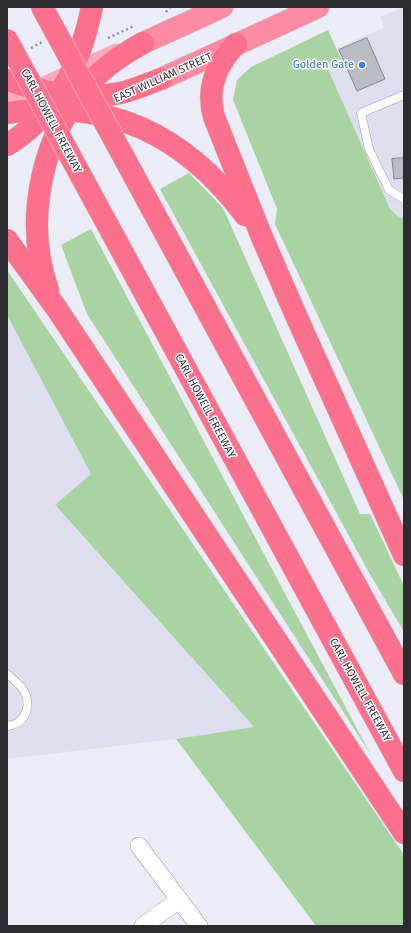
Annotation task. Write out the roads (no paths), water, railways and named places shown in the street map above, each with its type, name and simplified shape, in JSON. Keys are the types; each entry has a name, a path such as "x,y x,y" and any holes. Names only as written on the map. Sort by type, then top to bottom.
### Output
{"highway":[{"path":"42,7 404,674"},
{"path":"57,309 47,288 41,264 36,218 43,172 92,7"},
{"path":"7,145 35,125 111,63 143,43 222,7"},
{"name":"EAST WILLIAM STREET","path":"65,101 118,94 161,79 318,7"},
{"name":"CARL HOWELL FREEWAY","path":"7,40 404,771"},
{"path":"236,44 228,53 218,69 212,83 212,109 219,132 261,235 404,555"},
{"path":"7,80 140,127 182,150 202,166 220,184 261,235"},
{"path":"7,113 65,101"},
{"path":"7,240 57,309 404,833"}],"main road":[{"path":"7,105 65,101"},
{"path":"7,148 65,101"}],"street":[{"path":"139,846 199,926"},
{"path":"143,926 179,900"}],"lane":[{"path":"404,95 361,113 369,149 389,190 404,199"},
{"path":"7,674 22,688 27,699 28,710 24,718 14,726 7,726"}],"place":[{"name":"Golden Gate","path":"362,65"}]}
